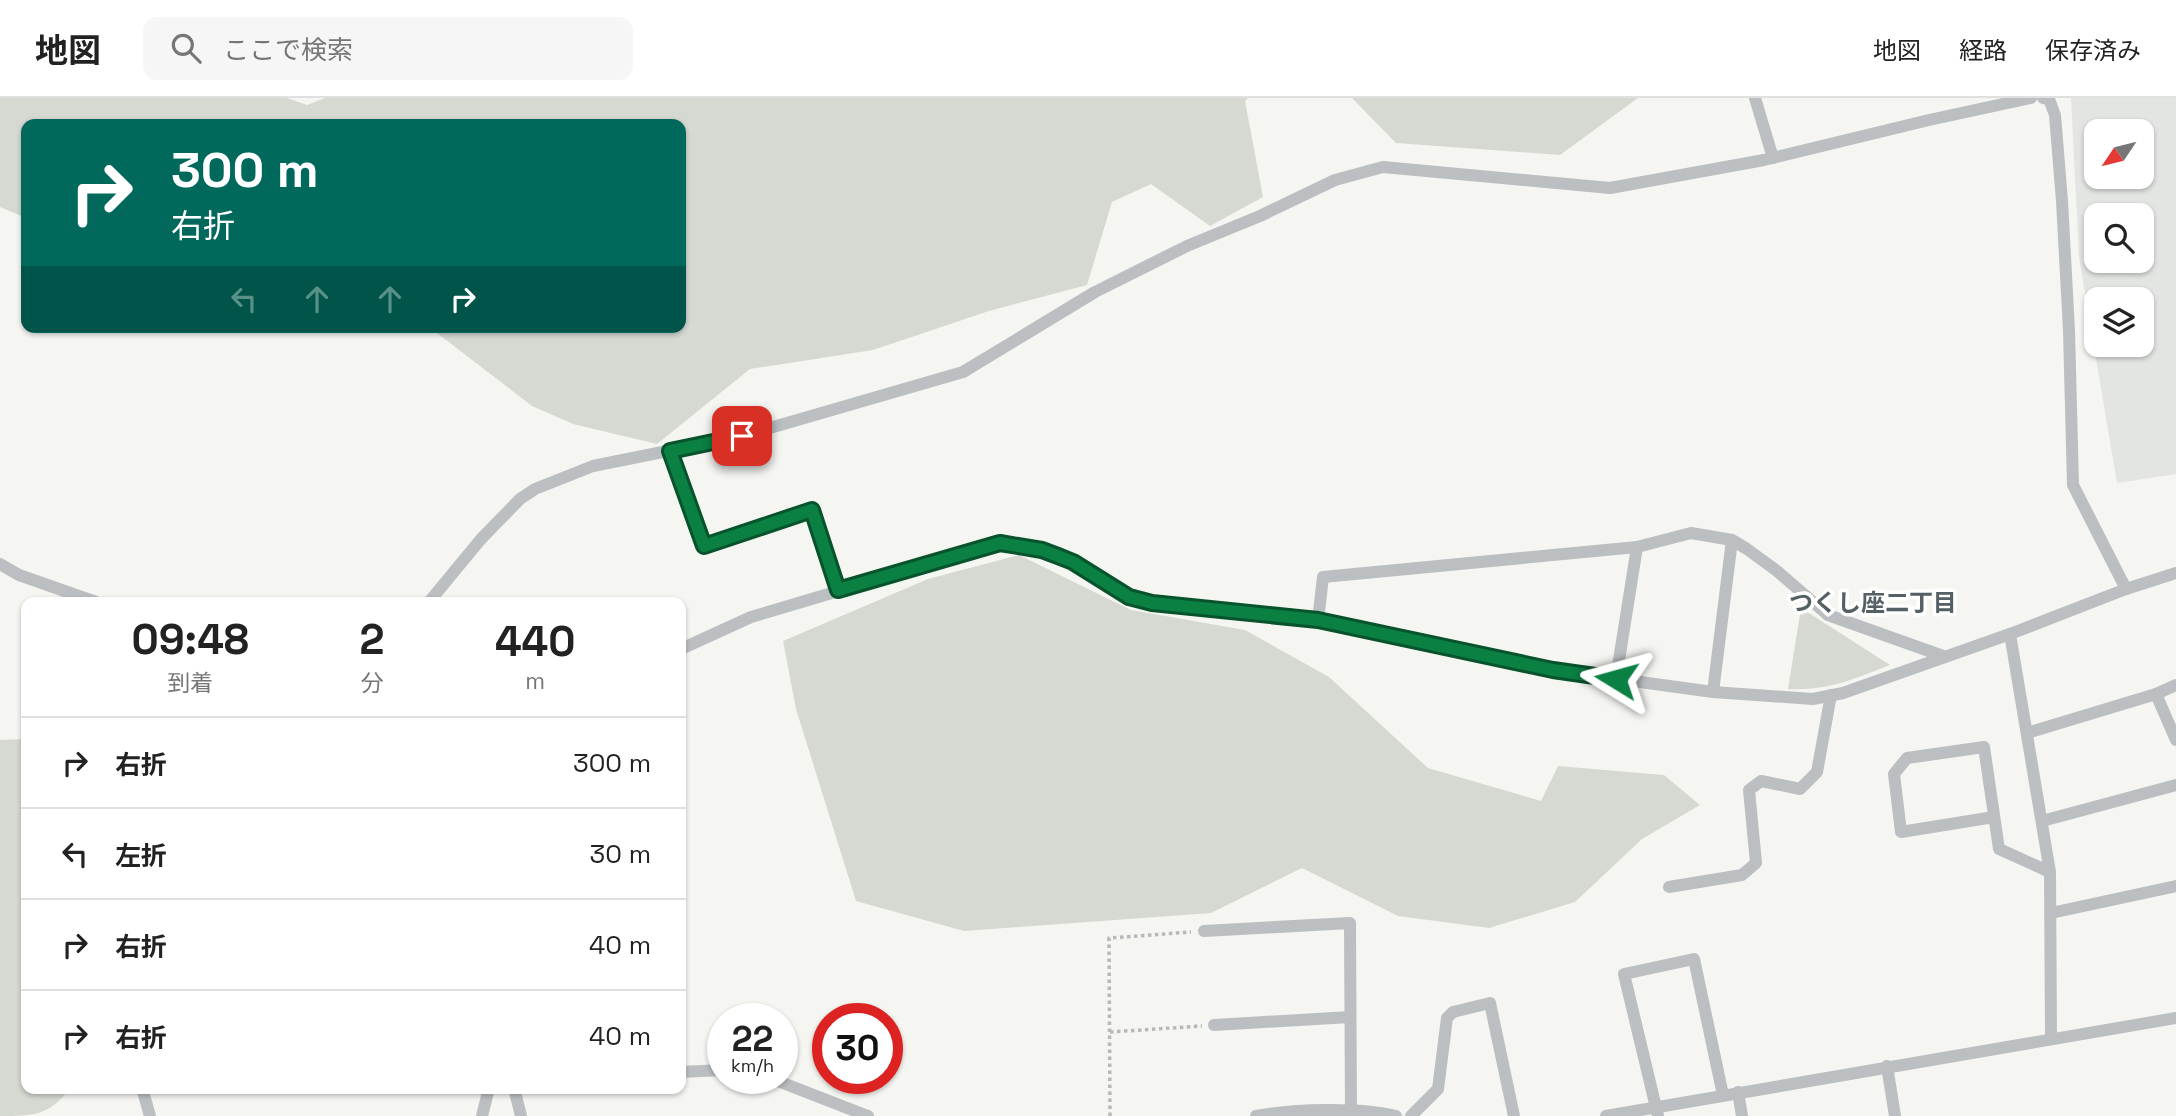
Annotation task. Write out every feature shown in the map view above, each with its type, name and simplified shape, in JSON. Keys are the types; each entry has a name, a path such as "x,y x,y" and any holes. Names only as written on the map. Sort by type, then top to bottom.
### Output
{"street":[{"path":"1755,98 1773,158"},
{"path":"433,597 481,539 520,499 535,489 593,466 742,436 962,372 1095,292 1187,246 1260,216 1335,180 1383,167 1610,188 1773,158 2031,98"},
{"path":"2043,98 2049,99 2055,115 2062,201 2073,485 2126,589"},
{"path":"670,451 704,546 812,510 838,590"},
{"path":"1318,620 1322,578 1637,547 1691,533 1732,540 1777,571 1828,615 1943,656"},
{"path":"1713,692 1732,540"},
{"path":"686,647 751,617 1000,543 1042,550 1073,562 1129,597 1152,603 1318,620 1553,670 1713,692 1813,699 2010,634 2126,589 2176,573"},
{"path":"1616,679 1637,547"},
{"path":"0,564 19,575 82,597"},
{"path":"2010,634 2050,872 2051,1037"},
{"path":"2027,733 2156,694 2176,685"},
{"path":"2156,694 2176,740"},
{"path":"1669,887 1742,875 1756,863 1749,790 1762,781 1800,789 1816,772 1831,695"},
{"path":"1994,817 1901,832 1895,774 1907,758 1984,747 1999,849 2050,872"},
{"path":"2042,821 2176,785"},
{"path":"2051,913 2176,886"},
{"path":"1204,931 1350,923 1351,1111"},
{"path":"1657,1112 1624,974 1694,959 1723,1095"},
{"path":"1411,1116 1438,1089 1447,1017 1453,1012 1490,1003 1514,1116"},
{"path":"1214,1025 1350,1017"},
{"path":"1606,1116 1657,1112 1723,1095 2051,1037 2176,1018"},
{"path":"1886,1066 1895,1116"},
{"path":"686,1072 707,1071"},
{"path":"798,1089 868,1116"},
{"path":"1738,1093 1742,1116"},
{"path":"144,1094 150,1116"},
{"path":"482,1116 488,1094"},
{"path":"516,1094 521,1116"},
{"path":"1256,1116 1351,1111 1396,1116"}],"path":[{"path":"1110,1116 1109,938 1204,931"},
{"path":"1110,1032 1214,1025"}],"shaded area":[{"path":"0,98 287,98 307,105 325,98 1248,98 1245,101 1263,197 1210,226 1151,184 1112,202 1087,285 989,311 873,350 750,369 657,444 573,424 532,406 437,333 686,333 686,119 21,119 21,216 0,207"},
{"path":"1352,98 1638,98 1560,155 1396,143"},
{"path":"2071,98 2176,98 2176,474 2117,483 2096,357 2154,357 2154,287 2084,287 2079,257"},
{"path":"1019,555 1131,610 1245,630 1329,677 1428,768 1541,801 1558,766 1664,775 1700,805 1642,839 1575,902 1489,928 1398,916 1302,868 1211,913 964,931 856,901 796,709 783,641 928,579"},
{"path":"1801,608 1890,665 1828,686 1788,689"},
{"path":"21,739 21,1094 65,1094 55,1105 39,1113 21,1116 0,1116 0,740"}],"district":[{"name":"つくし座二丁目","path":"1873,602"}],"route":[{"path":"742,436 670,451 704,546 812,510 838,590 1000,543 1042,550 1058,556 1073,562 1129,597 1152,603 1318,620 1553,670 1616,679"}]}
